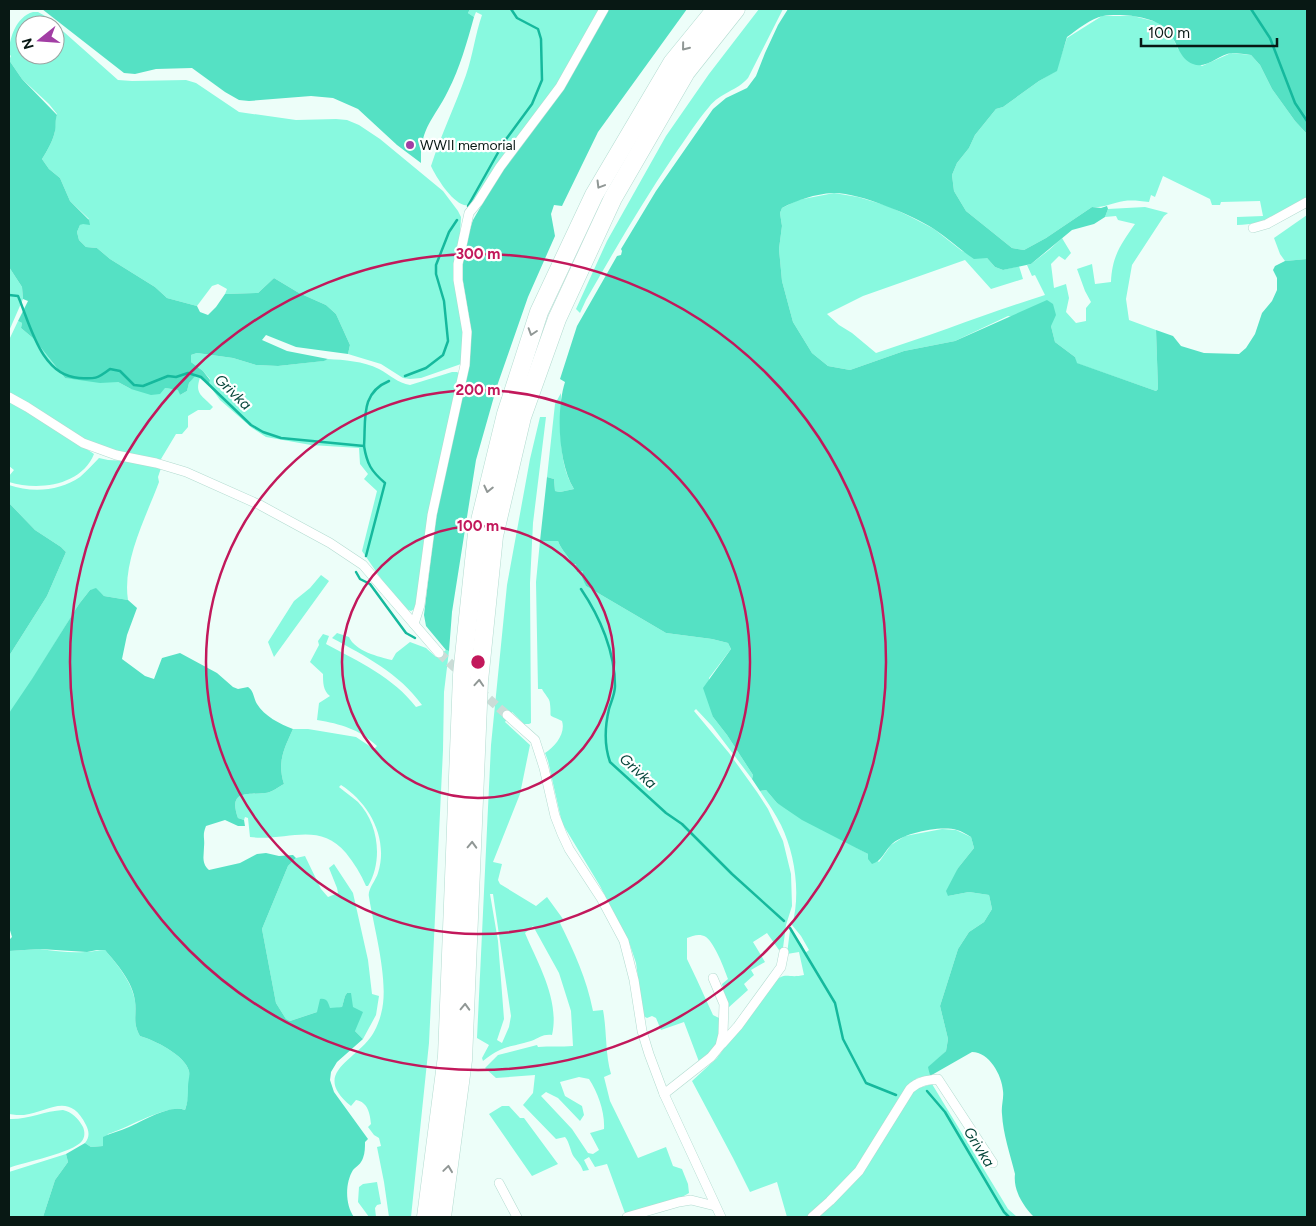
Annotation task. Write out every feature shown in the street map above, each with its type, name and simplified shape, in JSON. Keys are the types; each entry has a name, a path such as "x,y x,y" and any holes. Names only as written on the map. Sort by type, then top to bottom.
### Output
{"highway":[{"path":"426,1217 447,1056 462,675 477,533 492,469 506,414 538,312 594,196 672,63 716,9"},
{"path":"442,1217 463,1060 479,681 494,536 522,417 557,319 613,198 686,72 736,9"}],"street":[{"path":"414,624 420,605 432,515 465,365 467,332 458,280 458,264 469,213 500,167 560,87 604,9"},
{"path":"1253,228 1267,224 1307,202"},
{"path":"9,397 83,443 116,455 156,463 186,472 260,505 330,543 362,565 439,653"},
{"path":"507,715 535,740 544,768 555,816 562,834 569,849 601,898 624,942 634,980 642,1031 664,1094 721,1217"},
{"path":"664,1094 711,1057 738,1026 780,967 784,952"},
{"path":"713,978 724,1004 723,1034 720,1046"},
{"path":"812,1217 859,1171 910,1089 924,1080 938,1079 993,1163"},
{"path":"499,1183 517,1217"},
{"path":"627,1217 692,1200 715,1206"}],"green space":[{"path":"42,9 470,9 468,13 474,17 456,73 425,132 421,151 421,163 397,145 358,109 333,98 311,96 249,101 239,100 192,68 156,69 135,74 124,73 65,27 65,15 50,15"},
{"path":"470,9 601,9 570,67 476,203 466,205 459,203 449,194 431,166 466,75 482,15 476,12 474,17 468,13"},
{"path":"608,9 687,9 598,132 562,206 554,205 551,214 555,236 528,297 497,386 476,460 452,612 449,651 446,650 426,626 424,615 440,495 469,359 471,329 462,276 461,258 473,220 499,175"},
{"path":"759,9 783,9 748,78 714,102 695,125 639,210 580,313 576,309 607,241 666,136 709,74"},
{"path":"788,9 1307,9 1307,134 1272,89 1260,65 1251,55 1232,53 1203,65 1193,64 1184,58 1171,35 1163,26 1147,19 1128,15 1098,17 1067,37 1057,71 1039,81 1003,107 996,109 975,135 969,148 957,163 952,175 954,191 966,211 1012,248 1024,250 1046,238 1092,207 1101,208 1107,206 1108,209 1105,217 1094,224 1072,230 1031,264 1003,270 995,267 987,258 974,259 934,229 899,211 856,196 833,193 806,198 782,208 780,213 782,226 779,249 782,281 793,322 812,353 828,366 850,370 904,351 955,341 1047,300 1053,304 1056,315 1051,326 1055,342 1075,357 1077,363 1156,391 1158,389 1156,330 1173,336 1181,346 1204,353 1239,354 1246,348 1255,334 1262,313 1272,301 1277,290 1277,278 1273,270 1275,266 1285,261 1307,259 1307,1217 1034,1217 1026,1208 1017,1192 1015,1174 1003,1122 1002,1085 994,1066 984,1056 972,1052 930,1076 928,1067 946,1051 948,1039 940,1006 958,949 969,932 984,922 992,909 989,895 969,892 948,896 946,891 958,868 974,848 971,837 960,831 950,829 922,831 896,841 881,859 872,864 868,859 868,854 802,820 777,803 766,790 760,791 752,779 753,775 713,717 703,688 731,649 728,643 666,633 586,586 582,577 583,571 577,572 576,564 572,565 558,541 540,541 547,477 554,479 555,491 560,492 574,489 565,465 560,436 560,407 565,382 560,379 577,326 617,256 621,255 621,249 656,191 713,109 726,98 747,88 756,76 778,25"},
{"path":"33,12 43,15 27,15"},
{"path":"1102,16 1133,16 1157,22 1170,32 1178,49 1202,66 1231,53 1251,55 1260,65 1272,89 1307,134 1307,199 1266,220 1237,225 1237,217 1263,216 1260,201 1221,202 1220,205 1212,205 1210,199 1163,176 1155,197 1151,195 1149,202 1127,201 1092,207 1046,238 1024,250 1012,248 966,211 954,191 952,175 957,163 969,148 975,135 996,109 1003,107 1056,71 1067,38"},
{"path":"15,29 15,65 65,65 65,33 118,80 186,80 196,83 239,112 296,120 347,120 359,125 380,139 443,191 461,217 454,280 464,329 461,364 421,378 403,378 381,364 348,354 350,345 336,314 326,305 299,293 274,278 258,293 225,294 227,289 218,284 212,286 197,306 167,298 155,287 110,259 97,248 86,247 79,240 77,232 80,225 89,219 70,201 60,178 49,169 42,159 54,135 57,114 22,79 9,60 11,56 9,54 12,35"},
{"path":"9,60 22,79 57,115 53,138 42,159 49,169 60,178 70,201 89,220 90,225 80,225 77,232 79,240 86,247 97,248 110,259 155,287 167,298 197,306 200,312 208,315 225,294 258,293 274,278 299,293 326,305 336,314 350,345 348,354 296,347 266,335 262,340 287,351 328,359 278,366 256,365 233,358 197,353 191,355 191,362 203,371 210,380 209,385 196,375 189,383 187,391 180,395 178,390 165,388 160,394 151,395 131,389 118,382 100,383 65,378 34,339 21,328 22,323 18,321 28,301 23,299 22,287 9,267"},
{"path":"834,193 858,197 888,206 934,229 962,251 987,258 995,267 1003,270 1019,266 1023,279 991,289 965,260 863,296 827,314 876,353 1045,295 1035,275 1032,276 1027,265 1031,264 1062,238 1071,253 1065,260 1059,256 1051,264 1054,288 1066,284 1069,298 1066,312 1076,323 1086,321 1086,308 1091,302 1077,269 1092,264 1095,284 1111,282 1115,257 1135,224 1118,220 1116,216 1105,217 1108,209 1145,207 1168,213 1164,216 1132,265 1126,299 1129,320 1156,330 1158,389 1156,391 1076,363 1075,357 1055,342 1051,326 1008,316 955,341 904,351 850,370 828,366 812,353 793,322 782,281 779,249 782,226 780,213 782,208 798,200"},
{"path":"1307,215 1307,259 1285,261 1274,238"},
{"path":"9,267 22,287 23,299 9,331"},
{"path":"18,321 22,323 21,328 34,339 65,378 118,382 131,389 165,388 179,390 180,395 187,391 189,383 196,374 200,378 198,388 200,394 213,407 210,410 198,410 188,416 188,427 182,434 176,434 161,459 147,459 90,443 9,393 9,340"},
{"path":"197,353 233,358 256,365 278,366 328,359 353,361 373,366 398,381 410,385 452,372 460,374 416,608 411,611 406,609 384,583 362,551 377,491 364,479 368,474 360,464 359,448 311,445 266,437 252,428 220,400 209,385 210,379 191,362 191,355"},
{"path":"561,393 562,455 574,489 560,492 555,491 554,479 547,477 555,404"},
{"path":"9,399 94,454 88,465 69,479 45,486 20,485 9,482 9,476 14,470 9,466"},
{"path":"540,417 546,417 533,523 530,583 531,723 524,724 512,712 505,722 530,745 520,794 493,862 502,864 498,880 500,884 536,906 547,897 563,919 560,923 580,966 593,1011 603,1010 611,1074 604,1077 610,1101 638,1158 666,1147 673,1166 682,1169 688,1184 689,1193 677,1200 626,1216 607,1164 595,1167 589,1157 584,1160 589,1170 583,1171 565,1137 556,1139 523,1105 533,1093 535,1075 496,1078 485,1068 498,1055 537,1045 538,1047 573,1046 571,1011 559,973 533,926 525,933 550,996 554,1022 552,1035 501,1049 483,1061 482,1058 489,1045 477,1038 491,745 507,585 530,459","holes":["490,894 493,894 511,1016 509,1027 502,1043 497,1040 504,1019 498,941","579,1077 589,1079 602,1109 604,1129 590,1133 599,1150 593,1154 588,1153 572,1129 541,1096 546,1092 558,1098 580,1121 584,1115 582,1106 565,1096 560,1082"]},
{"path":"99,458 128,461 161,468 158,477 159,482 136,540 128,570 128,600 104,596 96,589 90,590 79,604 16,706 9,713 9,656 47,596 66,552 35,530 9,503 9,485 36,490 55,488 80,477"},
{"path":"9,503 35,530 66,552 47,596 9,656"},
{"path":"540,541 558,541 572,565 576,564 583,571 586,586 666,633 712,639 728,643 731,649 709,678 713,717 753,775 752,779 712,726 696,709 694,711 729,753 768,809 783,841 791,874 792,906 786,925 783,948 779,950 767,933 753,942 765,962 751,970 754,975 744,984 748,990 728,1008 722,984 728,979 713,945 706,937 701,935 687,938 687,959 713,1015 723,1020 721,1040 701,1067 684,1022 661,1030 656,1018 643,1016 636,963 630,945 600,886 562,823 545,753 559,739 563,726 562,721 551,716 549,700 542,689 538,689 536,582"},
{"path":"321,575 329,581 274,657 268,642 294,601 310,588"},
{"path":"96,588 104,596 128,600 137,608 127,635 122,659 145,676 154,679 162,658 180,653 217,673 233,687 238,689 248,687 257,704 268,716 293,729 284,749 281,762 284,784 270,792 246,794 237,798 235,803 238,818 244,820 245,826 238,826 225,820 206,826 204,834 204,859 205,865 209,870 240,863 257,854 293,855 296,858 288,866 262,929 276,1003 286,1019 290,1021 317,1012 320,999 326,1000 330,1008 342,1007 345,996 347,993 351,993 353,1007 363,1012 355,1031 363,1039 337,1062 331,1072 330,1080 334,1092 368,1139 365,1142 365,1152 362,1160 350,1175 347,1187 349,1206 354,1217 43,1217 55,1180 68,1162 66,1154 85,1143 91,1147 103,1146 103,1137 164,1111 172,1109 185,1110 188,1098 189,1071 186,1065 182,1059 168,1049 140,1036 136,1027 134,994 124,974 105,950 87,952 40,949 9,951 9,940 12,937 9,927 9,713 79,604 90,590"},
{"path":"337,633 349,637 356,646 368,653 392,660 396,653 410,642 426,648 436,657 446,650 449,651 444,692 429,1043 411,1217 389,1217 377,1147 381,1146 379,1138 368,1127 371,1124 368,1109 363,1103 356,1100 351,1106 340,1095 335,1085 335,1077 339,1069 374,1033 383,1001 384,987 380,956 369,894 381,860 379,835 374,823 360,801 341,785 339,787 358,802 365,811 371,821 374,832 377,854 376,865 373,876 368,886 366,886 360,873 346,853 336,843 325,837 301,835 263,838 250,837 248,818 245,817 244,820 238,818 235,803 237,798 246,794 267,793 284,784 281,762 284,749 293,729 308,729 356,737 374,749 377,746 356,731 334,723 317,720 319,703 330,696 323,683 323,674 310,662 319,645 318,641 323,634 329,636 326,644 386,679 397,687 416,707 422,705 392,674 332,638"},
{"path":"766,790 777,803 879,862 891,845 905,836 942,829 956,830 971,837 974,848 958,868 948,896 969,892 989,895 992,909 984,922 969,932 958,949 940,1006 948,1039 946,1051 929,1067 930,1076 917,1078 908,1089 857,1169 809,1217 787,1217 777,1182 750,1192 692,1081 717,1058 772,984 780,977 804,975 799,952 787,954 790,930 802,945 805,953 809,950 792,925 796,900 793,861 781,825 760,791"},
{"path":"305,856 321,889 328,897 338,893 329,868 334,864 353,893 368,960 372,994 379,996 376,1015 363,1039 355,1031 350,993 347,993 345,996 342,1007 317,1012 290,1021 286,1019 276,1003 262,929 288,866 296,858"},
{"path":"40,949 74,952 105,950 119,967 131,987 135,1001 136,1027 140,1036 168,1049 182,1059 189,1071 189,1096 185,1110 169,1110 158,1113 108,1134 103,1146 91,1147 85,1143 88,1138 86,1125 73,1109 66,1106 58,1106 24,1115 9,1114 9,951"},
{"path":"932,1084 1008,1209 1017,1217 816,1217 837,1197 909,1094 919,1088"},
{"path":"502,1106 509,1106 520,1118 524,1118 558,1164 532,1176 489,1114"},
{"path":"63,1110 77,1118 83,1127 84,1138 82,1141 59,1153 9,1168 9,1119"},
{"path":"66,1154 68,1162 55,1180 43,1217 9,1217 9,1172"},
{"path":"377,1182 381,1204 375,1208 376,1217 369,1217 358,1202 359,1187 363,1184"}],"waterway":[{"path":"468,206 504,142 532,104 542,80 541,39 538,29 517,18 511,9"},
{"path":"1251,9 1270,38 1295,103 1307,121"},
{"path":"405,376 426,368 443,355 448,341 444,301 436,274 436,265 449,232 457,220"},
{"name":"Grivka","path":"9,295 18,296 33,334 46,359 66,375 92,378 99,377 110,369 120,371 134,385 143,386 168,376 176,377 188,373 201,377 251,425 263,432 281,438 364,446 370,467 385,483 366,556"},
{"path":"364,446 365,417 369,400 373,392 389,381"},
{"path":"356,572 360,579 370,584 406,633 415,638"},
{"name":"Grivka","path":"581,589 600,623 612,660 615,689 606,729 610,762 666,813 682,824 732,874 784,921"},
{"name":"Grivka","path":"790,928 835,1003 843,1039 866,1083 896,1095"},
{"name":"Grivka","path":"927,1091 945,1112 1004,1212 1009,1217"}],"tunnel":[{"path":"439,653 462,674"},
{"path":"479,690 507,715"}],"place":[{"name":"WWII memorial","path":"410,145"}]}
